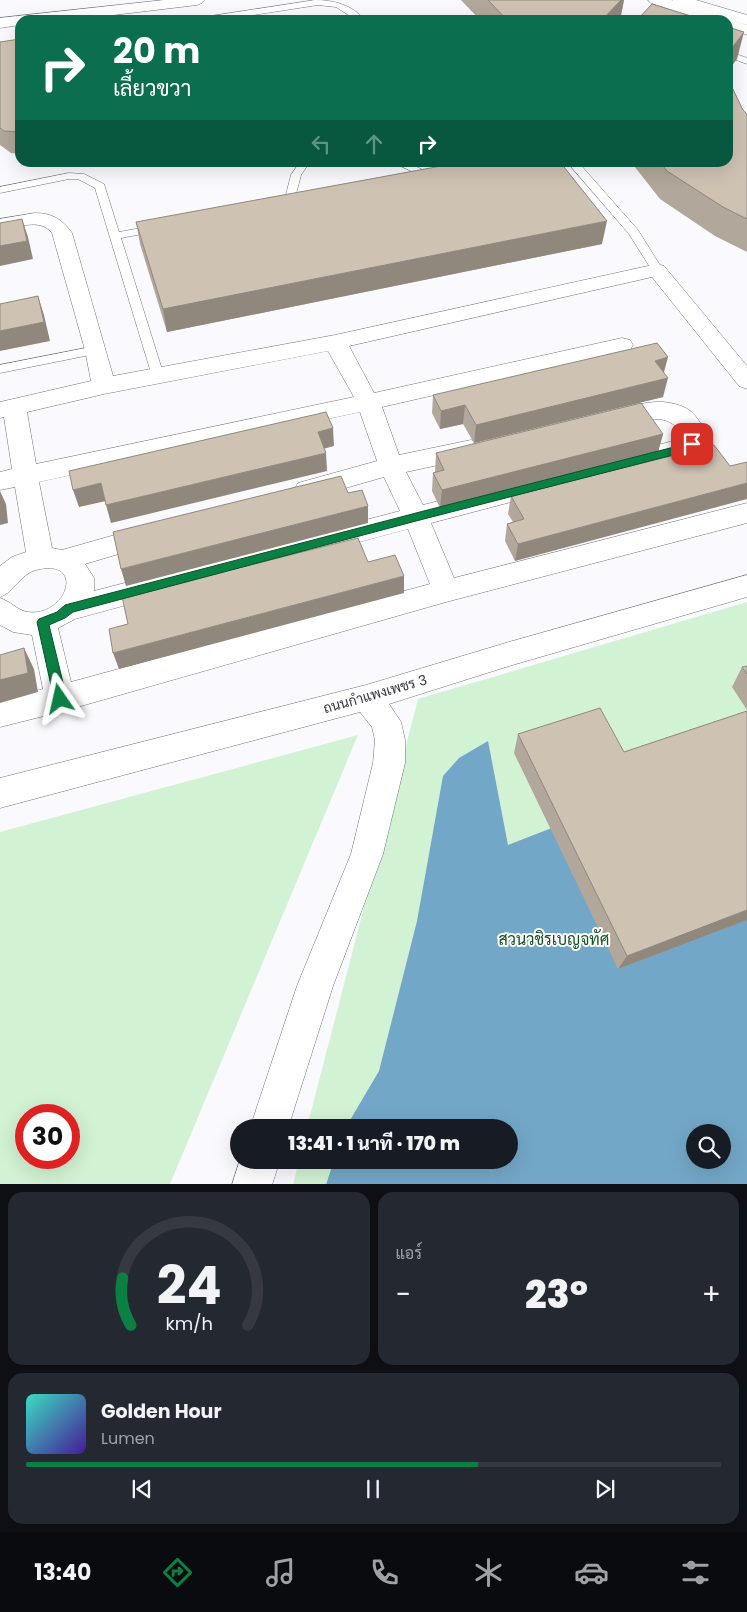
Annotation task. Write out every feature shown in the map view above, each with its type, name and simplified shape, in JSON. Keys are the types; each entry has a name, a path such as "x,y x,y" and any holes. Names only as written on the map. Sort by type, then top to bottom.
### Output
{"main road":[{"path":"49,0 53,15"},
{"path":"66,15 119,11 197,0"},
{"path":"656,0 702,15"},
{"path":"680,0 730,15"},
{"path":"710,0 747,12"},
{"path":"733,16 747,20"},
{"path":"0,23 15,21"},
{"path":"733,26 747,30"},
{"path":"0,225 40,218 58,224 96,350 104,386"},
{"path":"60,699 16,620 61,615 80,593 82,584 76,570 52,559 24,475 7,408 104,386 335,342 657,270 747,381"},
{"path":"335,342 368,402 391,466 416,517 446,591"},
{"path":"0,481 368,402 622,344"},
{"path":"69,608 681,449 692,444 694,436 686,421 669,410 660,410 592,424"},
{"path":"288,496 391,466 496,444"},
{"path":"0,714 446,591 747,513"},
{"path":"3,578 19,566 176,528"},
{"name":"ถนนกำแพงเพชร 3","path":"0,793 366,698 509,654 747,586"},
{"path":"272,1119 315,986 367,854 382,795 389,763 390,740 386,722 366,698"},
{"path":"252,1184 257,1169"}],"lane":[{"path":"252,2 257,12"},
{"path":"238,15 257,12 285,3 318,2 329,3 347,9 355,15"},
{"path":"733,56 747,61"},
{"path":"288,206 296,175 302,167"},
{"path":"410,167 436,176 413,181"},
{"path":"576,167 634,232 657,270"},
{"path":"0,190 69,176 80,176 100,186 158,376"},
{"path":"115,236 173,226"},
{"path":"0,369 96,350"}],"green space":[{"name":"สวนวชิรเบญจทัศ","path":"747,602 747,1184 293,1184 297,1169 518,1169 518,1119 309,1119 418,699"},
{"path":"358,735 170,1184 0,1184 0,832"}],"water":[{"name":"สวนวชิรเบญจทัศ","path":"488,741 508,845 747,752 747,1184 326,1184 331,1169 518,1169 518,1119 351,1119 379,1071 417,921 443,776 459,758"}],"building":[{"path":"488,0 621,0 607,15 502,15"},
{"path":"652,4 688,15 642,15"},
{"path":"733,29 744,32 733,47"},
{"path":"15,40 15,132 4,131 0,128 0,42"},
{"path":"733,89 743,110 747,114 747,219 723,207 667,171 664,167 733,167"},
{"path":"436,167 564,167 607,221 163,309 136,222"},
{"path":"22,219 27,241 0,246 0,223"},
{"path":"38,296 44,322 0,331 0,304"},
{"path":"657,343 668,357 655,361 668,378 476,425 465,405 441,411 433,395"},
{"path":"641,403 663,434 442,490 433,473 444,470 436,453"},
{"path":"326,412 333,428 318,432 326,453 106,505 101,483 73,490 69,471"},
{"path":"714,445 730,466 747,462 747,483 518,544 507,524 524,519 511,496"},
{"path":"341,476 348,493 362,490 368,506 121,569 113,532"},
{"path":"358,538 368,562 395,555 404,576 113,653 109,629 128,624 122,597"},
{"path":"24,648 28,673 0,680 0,655"},
{"path":"747,666 747,674 742,667"},
{"path":"600,708 624,752 747,711 747,910 627,956 518,734"}],"route":[{"path":"60,699 43,622 61,615 69,608 681,449 692,444"}]}
